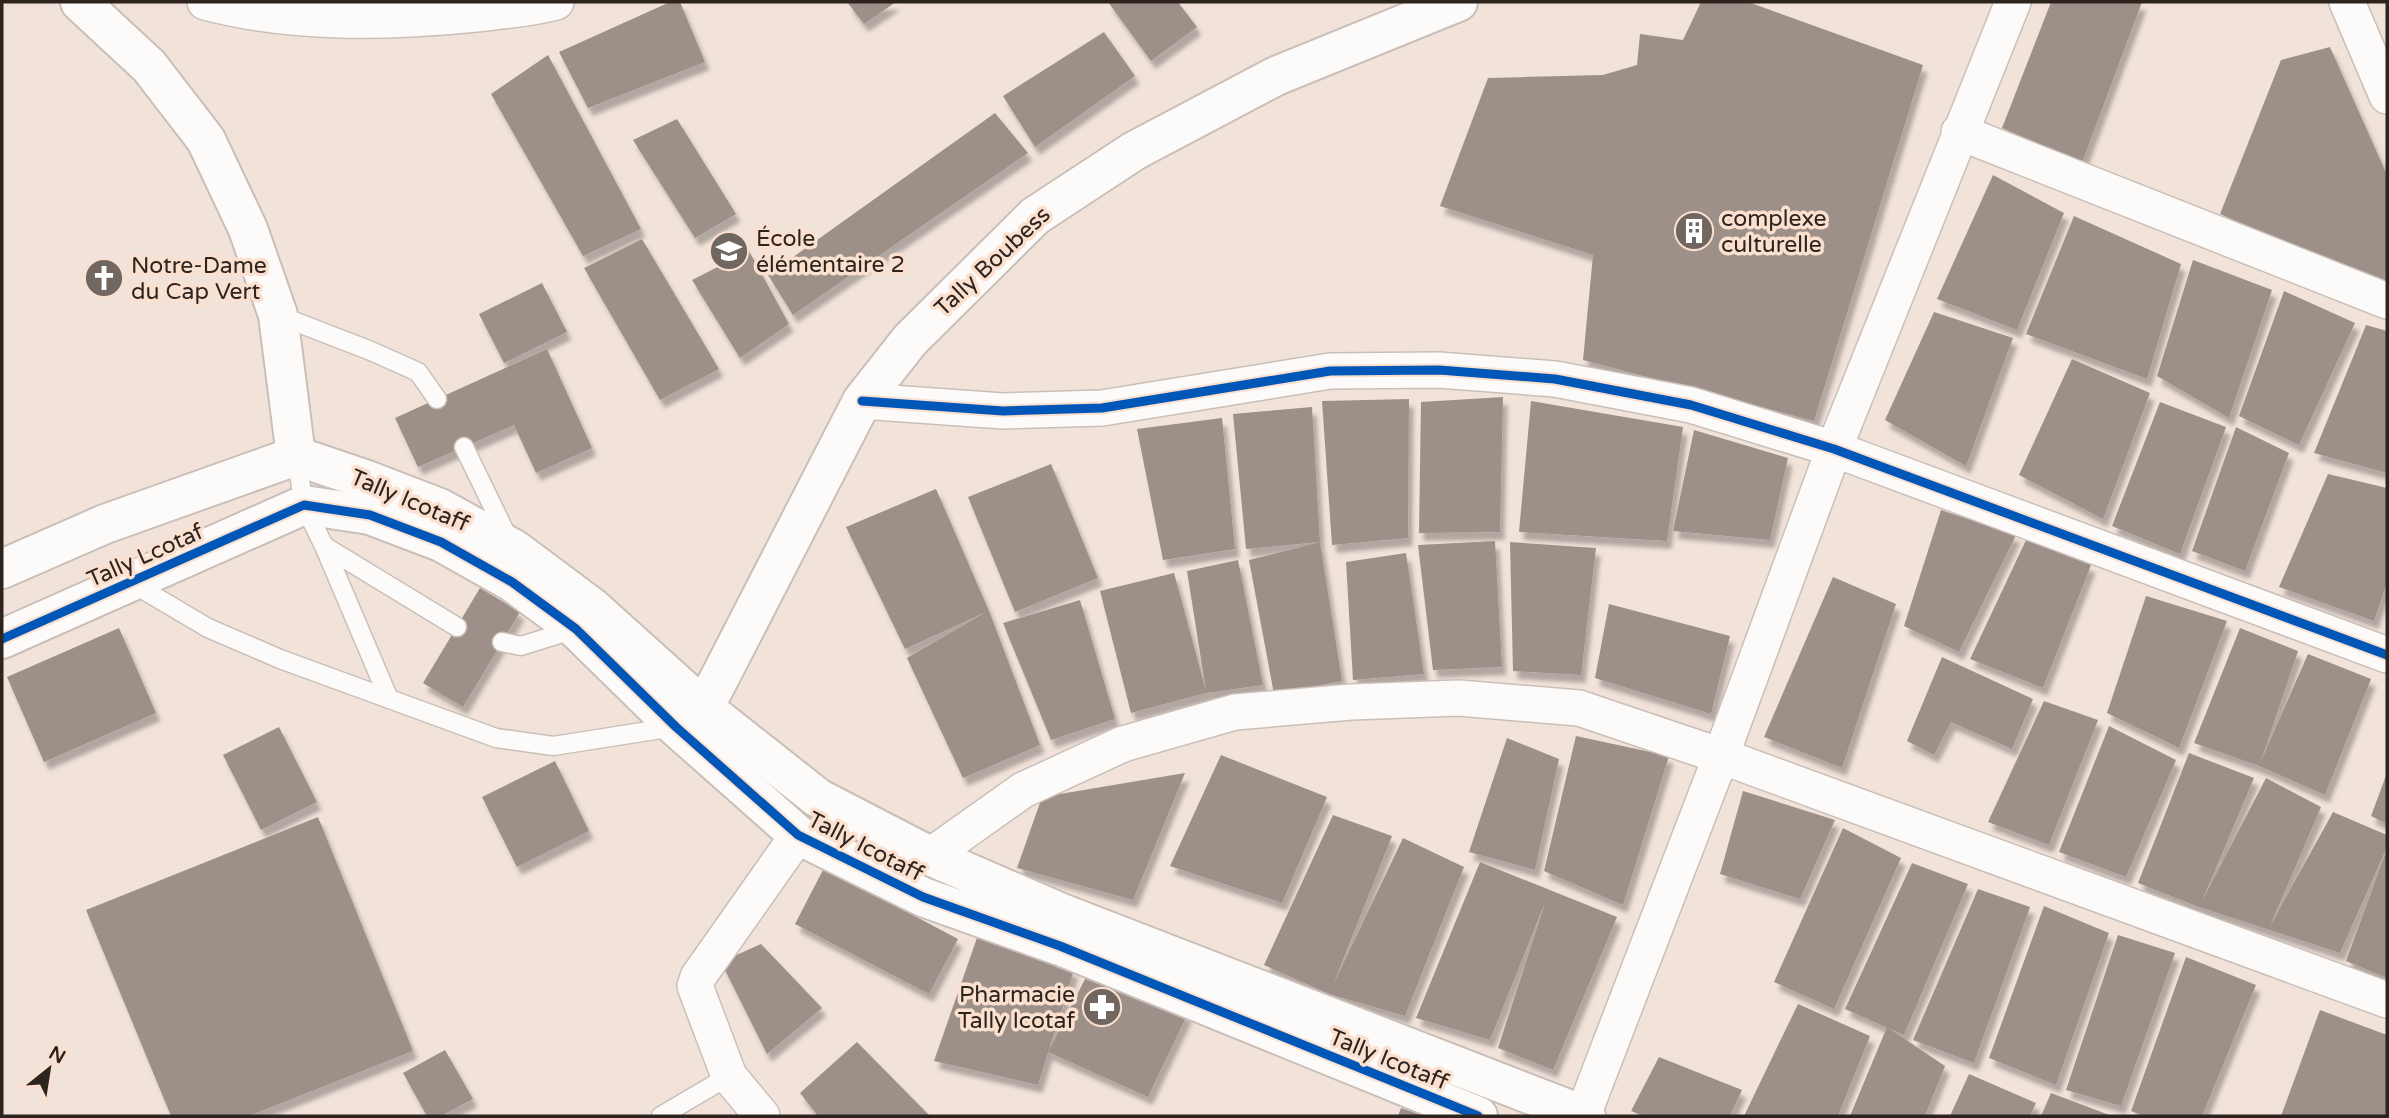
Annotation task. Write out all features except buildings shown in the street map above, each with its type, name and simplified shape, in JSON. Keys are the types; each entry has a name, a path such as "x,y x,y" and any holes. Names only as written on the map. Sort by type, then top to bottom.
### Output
{"street":[{"path":"205,2 235,10 333,19 424,19 536,7 556,2"},
{"name":"Tally Boubess","path":"690,717 862,401 910,340 1035,216 1134,151 1276,76 1458,2"},
{"path":"1585,1116 1834,449 2013,2"},
{"path":"2347,2 2387,96"},
{"path":"94,7 149,66 205,140 248,229 278,316 296,456"},
{"path":"1959,132 2387,301"},
{"path":"862,401 1003,411 1102,408 1330,371 1439,370 1555,379 1691,405 1834,449 2387,655"},
{"name":"Tally Icotaff","path":"296,456 440,508 514,549 584,619 690,717 798,835 923,897 1060,946 1478,1116"},
{"name":"Tally Lcotaf","path":"2,569 105,524 296,456"},
{"name":"Tally Icotaff","path":"304,505 370,515 441,542 584,619"},
{"name":"Tally Lcotaf","path":"2,639 304,505"},
{"path":"930,856 1023,790 1124,744 1235,712 1351,702 1459,698 1579,708 1721,756 2387,1000"},
{"name":"Tally Icotaff","path":"690,717 818,797 930,856 1072,917 1585,1116"},
{"path":"762,1116 729,1076 695,986 698,977 798,835"}],"lane":[{"path":"278,316 418,372 437,399"},
{"path":"464,447 514,549"},
{"path":"296,456 304,505 324,545 389,699"},
{"path":"324,545 457,627"},
{"path":"132,583 208,628 280,659 496,738 553,746 690,717"},
{"path":"502,642 520,646 584,619"},
{"path":"661,1116 729,1076"}],"cycle path":[{"path":"862,401 1003,411 1102,408 1330,371 1439,370 1555,379 1691,405 1834,449 2387,655"},
{"path":"2,639 304,505 370,515 441,542 512,582 576,629 676,727 798,835 923,897 1060,946 1478,1116"}],"place":[{"name":"complexe culturelle","path":"1694,231"},
{"name":"École élémentaire 2","path":"729,251"},
{"name":"Notre-Dame du Cap Vert","path":"104,278"},
{"name":"Pharmacie Tally Icotaf","path":"1102,1007"}]}
